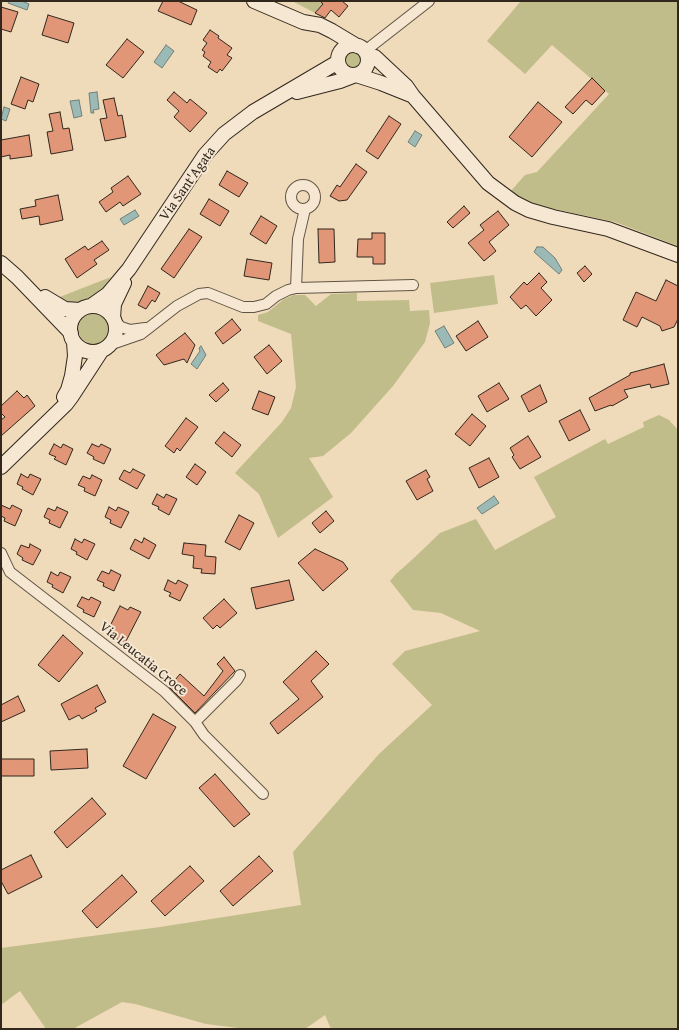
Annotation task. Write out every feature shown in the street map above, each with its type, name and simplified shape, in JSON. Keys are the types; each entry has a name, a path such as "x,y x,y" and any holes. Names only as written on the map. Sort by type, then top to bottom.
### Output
{"main road":[{"path":"254,1 303,22 331,41 336,48 339,67 348,75 355,75 381,83 413,96"},
{"path":"303,22 320,25 375,57 406,86 488,182 515,203 529,210 553,218 608,229 678,255"},
{"path":"352,45 363,50 368,63 364,71 340,81 279,97 338,59 341,51 346,47 352,45"},
{"name":"Via Sant'Agata","path":"129,270 205,155 234,126 253,112 279,97"},
{"path":"1,263 17,277 73,337 79,346 90,351 105,348"},
{"path":"52,417 68,390 72,376 75,356 70,326 72,320 75,315 108,294 129,270"},
{"path":"113,319 114,304 129,270"},
{"path":"1,467 72,396 105,348 113,340 116,327 113,319 104,309 65,309 17,277"}],"street":[{"path":"363,50 429,1"},
{"path":"296,288 298,239 305,209"},
{"path":"105,348 141,334 177,306 199,294 208,293 243,307 254,307 266,304 276,296 296,288 413,285"},
{"path":"113,319 121,327 130,330 142,329 155,324"},
{"name":"Via Leucatia Croce","path":"1,553 10,572 164,691 195,722 204,735 263,794"},
{"path":"195,722 237,680 240,675"}],"shaded area":[{"path":"292,1 325,1 315,13"},
{"path":"521,1 678,1 678,246 615,222 536,205 518,198 510,192 525,175 537,172 609,94 552,45 525,74 487,41"},
{"path":"352,49 359,52 362,59 359,66 352,69 345,66 342,59 345,52"},
{"path":"494,275 498,304 434,313 430,283"},
{"path":"111,277 102,289 94,296 84,301 70,304 57,298"},
{"path":"357,293 357,301 409,300 410,311 429,310 430,323 425,342 393,386 351,433 323,456 309,458 333,497 278,538 259,494 235,473 282,422 291,408 296,387 291,334 258,321 258,315 268,312 284,299 294,295 305,295 316,306 331,294"},
{"path":"91,312 97,312 107,319 110,328 109,334 103,341 97,344 91,344 81,337 78,331 78,325 85,315"},
{"path":"659,415 669,420 678,430 678,1029 331,1029 325,1015 305,1029 246,1029 206,1024 135,1004 122,1002 73,1029 46,1029 20,991 1,1005 1,948 160,927 301,905 293,852 379,754 432,705 392,664 405,651 480,631 441,613 413,610 390,581 440,533 476,519 495,550 556,517 534,477 605,439 608,444 644,427 643,422"}],"water":[{"path":"9,1 22,1 29,4 27,10 8,3"},
{"path":"166,45 174,51 162,68 154,62"},
{"path":"97,92 99,109 93,110 94,113 91,113 89,93"},
{"path":"79,100 82,116 74,118 70,101"},
{"path":"4,107 10,109 6,121 1,119"},
{"path":"415,131 422,135 415,147 408,142"},
{"path":"135,210 139,216 124,225 120,219"},
{"path":"537,247 543,247 555,258 562,270 559,274 534,252"},
{"path":"444,326 454,343 445,348 435,331"},
{"path":"201,346 206,355 197,369 191,364 200,351 199,348"},
{"path":"494,496 499,503 482,514 477,508"}],"building":[{"path":"163,1 178,1 197,10 191,25 158,11"},
{"path":"320,1 342,1 348,6 339,17 331,10 325,18 315,13 323,4"},
{"path":"1,7 18,12 11,32 1,29"},
{"path":"48,15 74,23 68,43 42,35"},
{"path":"210,30 232,48 227,55 232,58 222,71 220,69 217,73 208,67 211,62 203,56 205,52 202,50 207,43 203,40"},
{"path":"127,39 144,52 123,78 106,65"},
{"path":"21,77 39,84 33,102 28,100 25,109 11,104"},
{"path":"592,78 605,91 592,105 586,100 573,114 565,107"},
{"path":"174,92 187,103 190,99 207,113 190,132 174,117 179,111 167,100"},
{"path":"114,98 118,116 122,115 126,137 105,141 100,119 107,118 103,100"},
{"path":"538,102 562,122 532,157 509,137"},
{"path":"60,112 63,129 69,128 73,150 51,154 47,132 53,131 49,114"},
{"path":"389,116 401,124 378,159 366,151"},
{"path":"29,135 32,156 10,159 10,155 1,157 1,140"},
{"path":"356,164 367,172 347,200 339,201 330,196 337,185 340,187"},
{"path":"227,171 248,183 239,197 219,185"},
{"path":"128,176 141,194 123,206 120,202 106,212 99,202 113,192 111,188"},
{"path":"58,195 63,220 40,225 39,216 22,219 20,209 36,206 35,200"},
{"path":"209,199 229,211 220,226 200,214"},
{"path":"464,206 470,213 453,228 447,222"},
{"path":"498,211 509,225 489,242 496,251 484,261 468,243 484,230 480,225"},
{"path":"261,216 277,226 266,244 250,234"},
{"path":"189,229 202,237 174,278 161,269"},
{"path":"318,229 334,229 335,262 319,263"},
{"path":"372,233 385,233 385,264 373,264 373,257 357,257 358,239 372,239"},
{"path":"102,241 109,250 94,260 97,264 77,278 65,259 85,246 88,250"},
{"path":"247,259 272,263 269,280 244,276"},
{"path":"585,266 592,274 584,282 577,273"},
{"path":"539,273 547,282 541,288 552,300 536,316 526,305 521,309 510,297 524,282 527,285"},
{"path":"666,280 678,286 678,319 674,327 662,331 660,326 642,317 637,327 623,320 636,292 656,301"},
{"path":"148,286 160,293 155,302 152,300 146,309 138,305"},
{"path":"232,319 241,330 223,344 215,333"},
{"path":"478,321 488,337 466,351 456,336"},
{"path":"185,333 195,345 187,363 184,359 164,365 156,355"},
{"path":"269,345 282,361 267,374 254,357"},
{"path":"664,364 669,384 651,388 650,384 624,390 628,397 612,406 611,405 595,411 589,398 630,375 630,373"},
{"path":"223,383 229,390 216,402 209,395"},
{"path":"499,383 509,399 487,412 478,396"},
{"path":"540,385 547,402 529,412 521,396"},
{"path":"17,391 24,398 27,395 35,406 1,436 1,420 5,417 1,413 1,406"},
{"path":"259,391 275,397 268,415 252,409"},
{"path":"580,410 590,430 569,441 559,421"},
{"path":"472,414 486,426 470,446 455,434"},
{"path":"186,418 198,427 180,451 177,448 174,453 165,446"},
{"path":"224,432 241,445 232,457 215,443"},
{"path":"528,436 541,457 520,469 512,457 514,455 510,448"},
{"path":"54,444 61,448 63,444 73,449 66,465 54,459 56,457 49,454"},
{"path":"92,444 99,447 101,444 111,449 104,464 93,459 94,457 87,453"},
{"path":"489,458 499,477 479,488 469,468"},
{"path":"195,464 206,472 197,485 186,477"},
{"path":"133,469 145,475 137,489 119,479 124,470 130,473"},
{"path":"426,470 430,477 427,479 433,491 417,500 406,481"},
{"path":"21,474 28,478 30,474 41,479 33,495 22,489 23,487 17,484"},
{"path":"92,475 102,480 95,496 84,491 85,488 78,485 83,476 90,479"},
{"path":"157,494 164,498 166,494 177,499 169,515 158,509 159,507 152,504"},
{"path":"1,505 10,509 12,505 22,510 15,526 4,521 5,518 1,516"},
{"path":"57,507 68,512 60,528 49,523 50,520 44,517 48,508 55,511"},
{"path":"109,507 116,511 118,507 129,512 121,528 110,523 111,520 105,517"},
{"path":"326,511 334,521 320,533 312,523"},
{"path":"239,515 254,523 240,550 225,542"},
{"path":"144,538 156,545 149,559 130,549 135,539 142,543"},
{"path":"75,539 82,543 84,539 95,544 87,560 76,554 77,552 71,549"},
{"path":"184,543 206,545 205,556 216,557 215,574 201,573 202,569 193,568 194,556 182,554"},
{"path":"30,544 41,550 33,565 22,560 23,558 17,554 21,545 29,548"},
{"path":"315,549 343,562 348,569 323,591 298,563"},
{"path":"111,570 121,575 114,591 103,586 104,583 97,580 102,571 109,574"},
{"path":"51,572 58,576 60,572 71,577 63,593 52,587 53,585 47,582"},
{"path":"168,580 176,584 178,580 188,585 180,601 169,596 171,593 164,590"},
{"path":"289,580 294,600 256,609 251,588"},
{"path":"82,597 89,600 91,597 101,602 94,617 83,612 84,610 77,606"},
{"path":"224,599 237,613 220,628 217,625 213,629 203,618"},
{"path":"120,606 128,610 130,607 141,612 125,643 115,638 117,634 108,630"},
{"path":"63,635 83,653 59,682 38,665"},
{"path":"316,651 329,664 311,681 323,697 278,734 270,723 299,699 283,682"},
{"path":"224,657 235,671 195,713 169,687 180,674 204,696 223,671 217,664"},
{"path":"97,685 106,702 95,708 97,711 82,719 79,715 69,720 61,704"},
{"path":"18,696 25,711 1,722 1,705"},
{"path":"153,714 176,727 146,779 123,766"},
{"path":"87,749 88,768 51,770 50,751"},
{"path":"1,759 34,759 34,776 1,776"},
{"path":"215,774 250,814 234,827 199,788"},
{"path":"92,798 106,814 67,848 54,832"},
{"path":"31,855 42,877 8,894 1,881 1,870"},
{"path":"259,856 273,871 233,906 220,891"},
{"path":"190,866 204,881 165,916 151,901"},
{"path":"122,875 137,892 97,928 82,911"}]}
